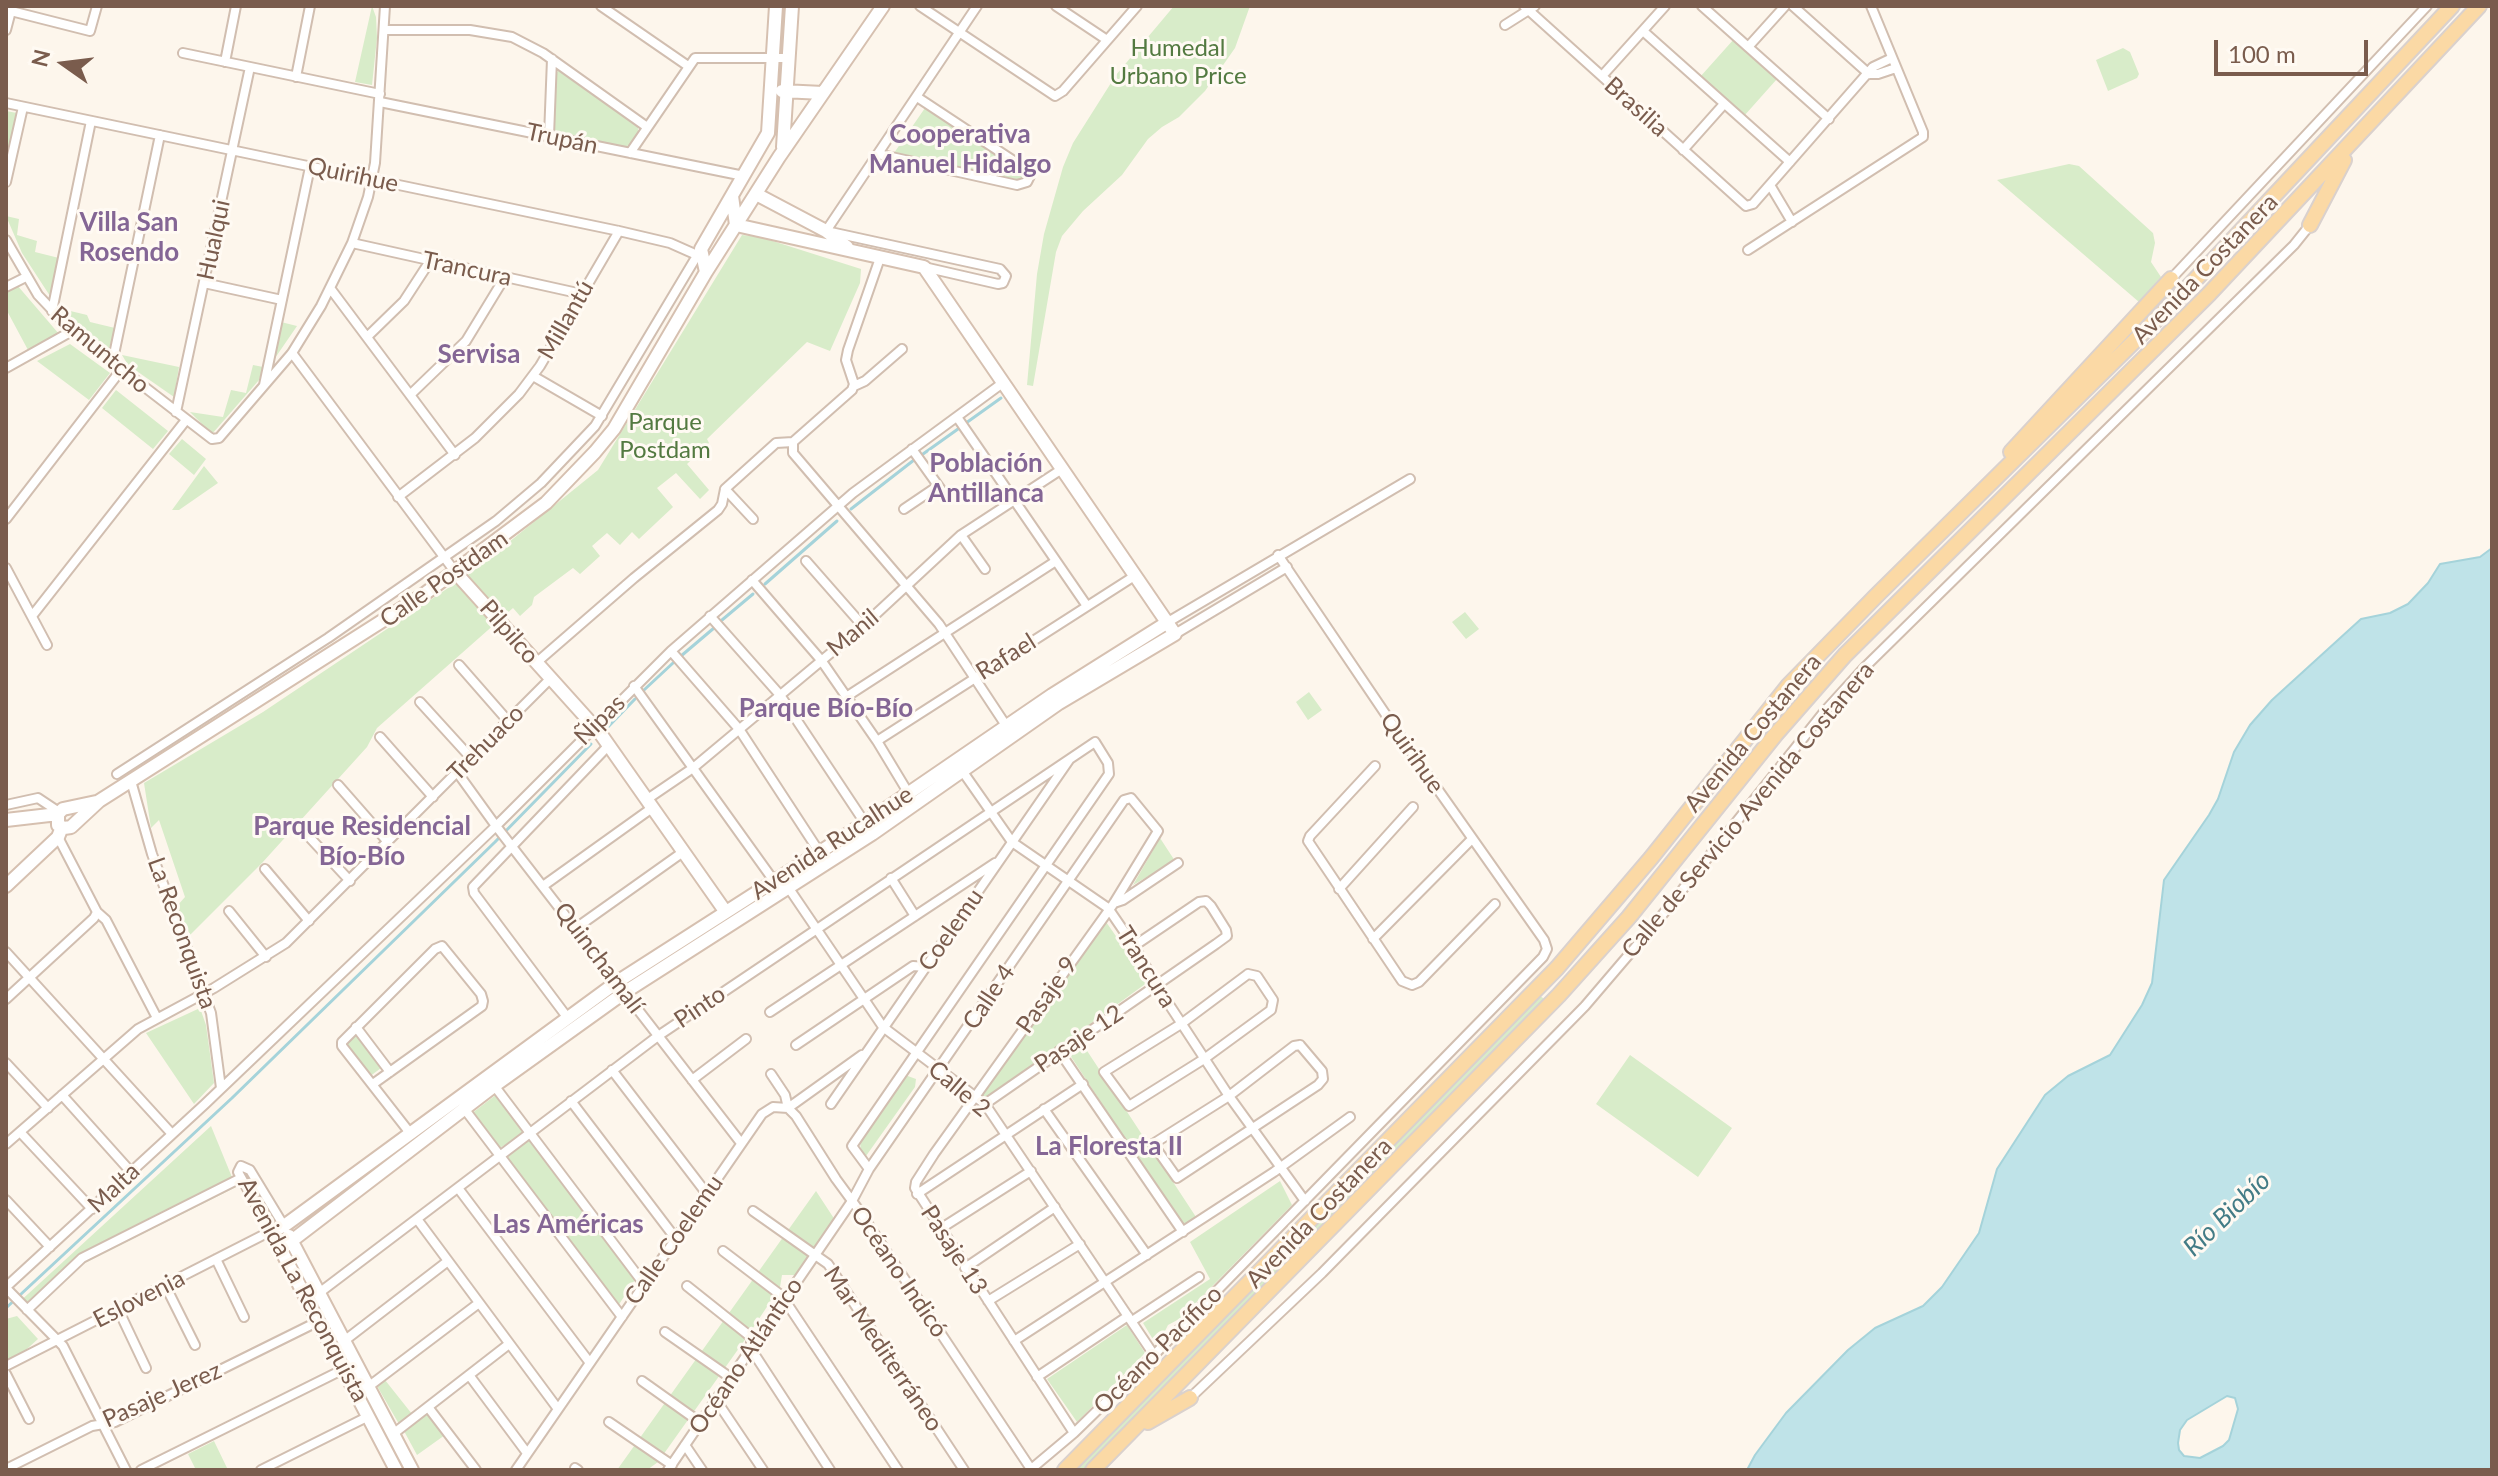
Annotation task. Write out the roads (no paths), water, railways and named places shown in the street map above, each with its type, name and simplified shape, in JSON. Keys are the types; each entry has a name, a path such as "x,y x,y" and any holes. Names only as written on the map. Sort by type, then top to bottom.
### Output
{"main road":[{"name":"Avenida Costanera","path":"1065,1470 1547,978 1651,858 1788,686 2178,298 2452,6"},
{"name":"Avenida Costanera","path":"1093,1470 1559,995 1629,917 1775,735 1845,655 2189,315 2479,6"},
{"path":"2310,225 2329,185 2361,133"},
{"path":"1968,504 2041,417 2171,279"},
{"path":"1131,1432 1190,1398"}],"street":[{"path":"6,30 12,8 90,31 97,6"},
{"path":"225,62 236,6"},
{"path":"296,77 310,6"},
{"path":"264,389 292,353 330,288 352,243 372,180 385,6"},
{"path":"601,6 688,66"},
{"name":"Calle Postdam","path":"117,774 328,638 444,558 496,521 578,447 602,416 768,133 776,6"},
{"path":"779,157 785,137 792,6"},
{"name":"Calle Postdam","path":"75,823 99,801 362,636 456,573 539,510 614,429 706,272 779,157 883,6"},
{"path":"920,6 1055,96 1063,91 1137,6"},
{"path":"826,231 977,6"},
{"path":"1056,6 1107,40"},
{"path":"1602,76 1665,6"},
{"path":"1702,6 1829,119"},
{"path":"1748,47 1785,6"},
{"path":"1793,6 1869,74 1896,68"},
{"path":"1748,250 1923,137 1871,6"},
{"path":"2171,279 2427,6"},
{"path":"1505,25 1529,7"},
{"name":"Brasilia","path":"1529,7 1683,150 1749,206 1770,185"},
{"path":"384,30 470,30 493,32 521,41 552,59 647,127"},
{"path":"1643,31 1790,162"},
{"name":"Trupán","path":"183,53 549,136 744,176"},
{"path":"630,153 695,58 789,58"},
{"path":"1792,222 1770,185 1873,67 1892,58"},
{"path":"549,136 552,59"},
{"name":"Hualqui","path":"176,412 250,67"},
{"path":"772,90 823,93"},
{"path":"878,154 1017,185 1027,182 1030,176 1026,169 917,97"},
{"name":"Quirihue","path":"6,103 619,231 699,252"},
{"path":"1683,150 1724,104"},
{"path":"6,182 23,107"},
{"path":"52,311 91,121"},
{"path":"112,364 160,135"},
{"path":"264,389 310,167"},
{"path":"756,194 826,231 852,252"},
{"path":"732,196 736,225 998,284 1003,283 1006,276 1002,269 826,231"},
{"name":"Calle de Servicio Avenida Costanera","path":"1190,1398 1322,1273 1585,1006 1655,924 1796,746 1864,668 2294,245 2310,225"},
{"name":"Millantú","path":"398,497 455,455 495,420 533,376 619,231"},
{"name":"Ramuntcho","path":"6,240 26,277 72,331 212,439 216,439 264,389"},
{"name":"Trancura","path":"352,243 582,294"},
{"path":"699,252 706,272"},
{"path":"854,386 846,360 848,350 880,258"},
{"path":"367,337 404,301 430,261"},
{"path":"924,267 1175,634"},
{"path":"6,287 26,277"},
{"path":"410,395 466,341 505,277"},
{"path":"204,283 282,300"},
{"path":"330,288 455,455"},
{"path":"6,368 72,331"},
{"path":"536,663 718,510 725,489 776,443 793,442 854,386 865,381 902,349"},
{"name":"Pilpilco","path":"292,353 456,573 609,745 725,911"},
{"path":"6,377 15,363"},
{"path":"6,519 121,370"},
{"path":"533,376 602,416"},
{"name":"Ñipas","path":"221,1088 497,827 671,651 871,479 1004,382"},
{"path":"957,417 1087,606"},
{"path":"32,616 186,420"},
{"path":"793,442 793,453 945,633 1007,727"},
{"path":"912,449 947,498"},
{"name":"Manil","path":"543,886 649,804 863,626 961,535 1062,469"},
{"name":"Avenida Rucalhue","path":"286,1245 460,1104 725,911 909,794 960,766 1007,727 1168,622 1410,479"},
{"path":"904,509 938,486"},
{"path":"725,489 753,519"},
{"path":"961,535 985,569"},
{"name":"Quirihue","path":"1278,555 1544,940 1547,949"},
{"path":"806,561 863,626"},
{"path":"846,697 1056,561"},
{"name":"Avenida Rucalhue","path":"491,1081 567,1017 788,887 960,766 1287,567"},
{"path":"6,568 47,645"},
{"name":"Rafael","path":"877,741 1136,575"},
{"path":"752,580 821,660 909,794"},
{"path":"710,616 780,695 865,823"},
{"path":"671,651 739,729 820,853"},
{"path":"459,665 508,721"},
{"name":"Trehuaco","path":"6,1144 138,1029 204,994 286,943 550,679"},
{"path":"634,686 774,881 788,887"},
{"path":"420,702 471,758"},
{"path":"380,737 433,797"},
{"name":"Pinto","path":"319,1293 658,1036 1095,742 1110,770 1045,865"},
{"name":"Ñipas","path":"567,1017 474,893 473,887 509,842 609,745"},
{"name":"Coelemu","path":"831,1104 1071,756"},
{"name":"Trancura","path":"960,766 1012,842 1068,882 1111,906 1204,1059 1305,1201"},
{"name":"Quirihue","path":"1375,766 1308,841 1402,981 1412,985 1419,982 1495,904"},
{"name":"Quinchamalí","path":"457,772 741,1143"},
{"name":"La Reconquista","path":"131,781 152,854 215,1029 221,1088"},
{"path":"338,785 388,842"},
{"path":"6,805 38,798 62,812"},
{"name":"Calle 4","path":"852,1201 869,1169 1124,800 1131,798"},
{"name":"Pasaje 9","path":"917,1194 916,1182 1111,906 1158,831 1131,798"},
{"name":"Calle Postdam","path":"62,812 99,801"},
{"path":"1339,889 1413,807"},
{"path":"62,812 57,823 60,832 97,912 106,920 157,1018"},
{"path":"6,820 62,812 74,813 75,823 60,832 6,886"},
{"path":"300,827 350,881"},
{"path":"1373,939 1472,839"},
{"path":"576,928 683,852"},
{"path":"770,1012 999,861"},
{"path":"1111,906 1178,863"},
{"path":"869,1169 852,1146 1045,865"},
{"path":"265,869 309,921"},
{"path":"891,878 915,916"},
{"name":"Calle 2","path":"788,887 883,1027 985,1104 1154,1355"},
{"name":"Pasaje 12","path":"985,1104 1227,936 1206,901 1199,902 1134,946"},
{"path":"229,911 266,957"},
{"path":"6,999 97,912"},
{"path":"373,1084 482,1006 481,994 442,946 435,949 342,1042 342,1046 410,1133"},
{"name":"Océano Pacífico","path":"1031,1470 1154,1355 1543,957 1547,949"},
{"path":"6,952 172,1134"},
{"path":"796,1045 913,966 925,967"},
{"path":"1248,974 1257,976 1273,1000 1271,1010 1204,1059 1129,1106 1104,1072 1181,1024 1248,974"},
{"path":"356,1027 390,1072"},
{"path":"692,1080 746,1039"},
{"path":"1300,1045 1322,1071 1323,1079 1254,1129 1177,1178 1153,1144 1229,1096 1294,1046 1300,1045"},
{"path":"1059,1051 1183,1232"},
{"name":"Calle Coelemu","path":"516,1470 765,1111 773,1107 788,1108 866,1052"},
{"path":"6,1063 48,1108"},
{"path":"612,1070 707,1194"},
{"name":"Océano Indicó","path":"771,1074 785,1095 788,1108 1031,1470"},
{"path":"491,1081 644,1284"},
{"name":"Pasaje 13","path":"1074,1433 917,1194 1083,1084"},
{"name":"Malta","path":"7,1290 221,1088"},
{"path":"62,1095 131,1172"},
{"path":"571,1101 676,1239"},
{"path":"460,1104 622,1317"},
{"name":"Avenida Rucalhue","path":"278,1229 410,1133 460,1104"},
{"path":"1044,1109 1147,1255"},
{"path":"1014,1341 1281,1167 1350,1117"},
{"path":"20,1132 92,1209"},
{"path":"940,1229 1031,1171"},
{"name":"Avenida La Reconquista","path":"24,1307 82,1258 241,1178 278,1229 344,1369 369,1416 404,1469"},
{"path":"458,1188 590,1363"},
{"path":"6,1200 50,1247"},
{"name":"Océano Atlántico","path":"670,1467 852,1201"},
{"path":"965,1268 1055,1207"},
{"name":"Mar Mediterráneo","path":"753,1211 828,1264 964,1470"},
{"path":"417,1219 558,1409"},
{"name":"Eslovenia","path":"6,1366 278,1229"},
{"path":"988,1301 1080,1244"},
{"name":"Avenida La Reconquista","path":"286,1245 319,1293 393,1434 404,1469"},
{"path":"723,1251 782,1296 898,1470"},
{"path":"216,1259 244,1317"},
{"path":"344,1341 448,1261"},
{"path":"1037,1377 1199,1277"},
{"path":"165,1285 195,1345"},
{"path":"687,1286 749,1334 751,1349 830,1470"},
{"path":"7,1290 58,1340 126,1470"},
{"path":"368,1387 479,1303"},
{"path":"118,1309 146,1368"},
{"name":"Pasaje Jerez","path":"6,1469 92,1426 115,1422 319,1321"},
{"path":"665,1332 731,1378"},
{"path":"393,1434 509,1344"},
{"path":"141,1470 344,1369"},
{"path":"6,1374 29,1419"},
{"path":"469,1375 527,1453"},
{"path":"642,1381 701,1423"},
{"path":"716,1400 763,1470"},
{"path":"428,1407 476,1470"},
{"path":"261,1470 369,1416"},
{"path":"609,1422 670,1467"},
{"path":"685,1445 702,1470"}],"water":[{"name":"Río Biobío","path":"2492,548 2492,1470 1747,1470 1786,1413 1848,1350 1875,1328 1923,1306 1942,1287 1979,1233 1997,1169 2045,1095 2068,1076 2110,1055 2142,1005 2152,983 2164,880 2218,799 2234,752 2250,725 2272,700 2361,619 2390,613 2408,604 2428,583 2440,564 2480,557","holes":["2227,1396 2235,1398 2238,1409 2229,1440 2200,1458 2184,1456 2178,1443 2180,1430 2187,1420"]}],"waterway":[{"path":"966,423 1001,398"},
{"path":"923,454 958,429"},
{"path":"851,509 914,460"},
{"path":"765,584 837,521"},
{"path":"722,620 753,594"},
{"path":"681,656 714,628"},
{"path":"644,690 673,663"},
{"path":"606,729 635,699"},
{"path":"6,1308 232,1098 591,744"}],"district":[{"name":"Cooperativa Manuel Hidalgo","path":"960,150"},
{"name":"Villa San Rosendo","path":"129,238"},
{"name":"Servisa","path":"479,355"},
{"name":"Población Antillanca","path":"986,479"},
{"name":"Parque Bío-Bío","path":"826,709"},
{"name":"Parque Residencial Bío-Bío","path":"362,842"},
{"name":"La Floresta II","path":"1109,1147"},
{"name":"Las Américas","path":"568,1225"}],"park label":[{"name":"Humedal Urbano Price","path":"1178,62"},
{"name":"Parque Postdam","path":"665,436"}]}
